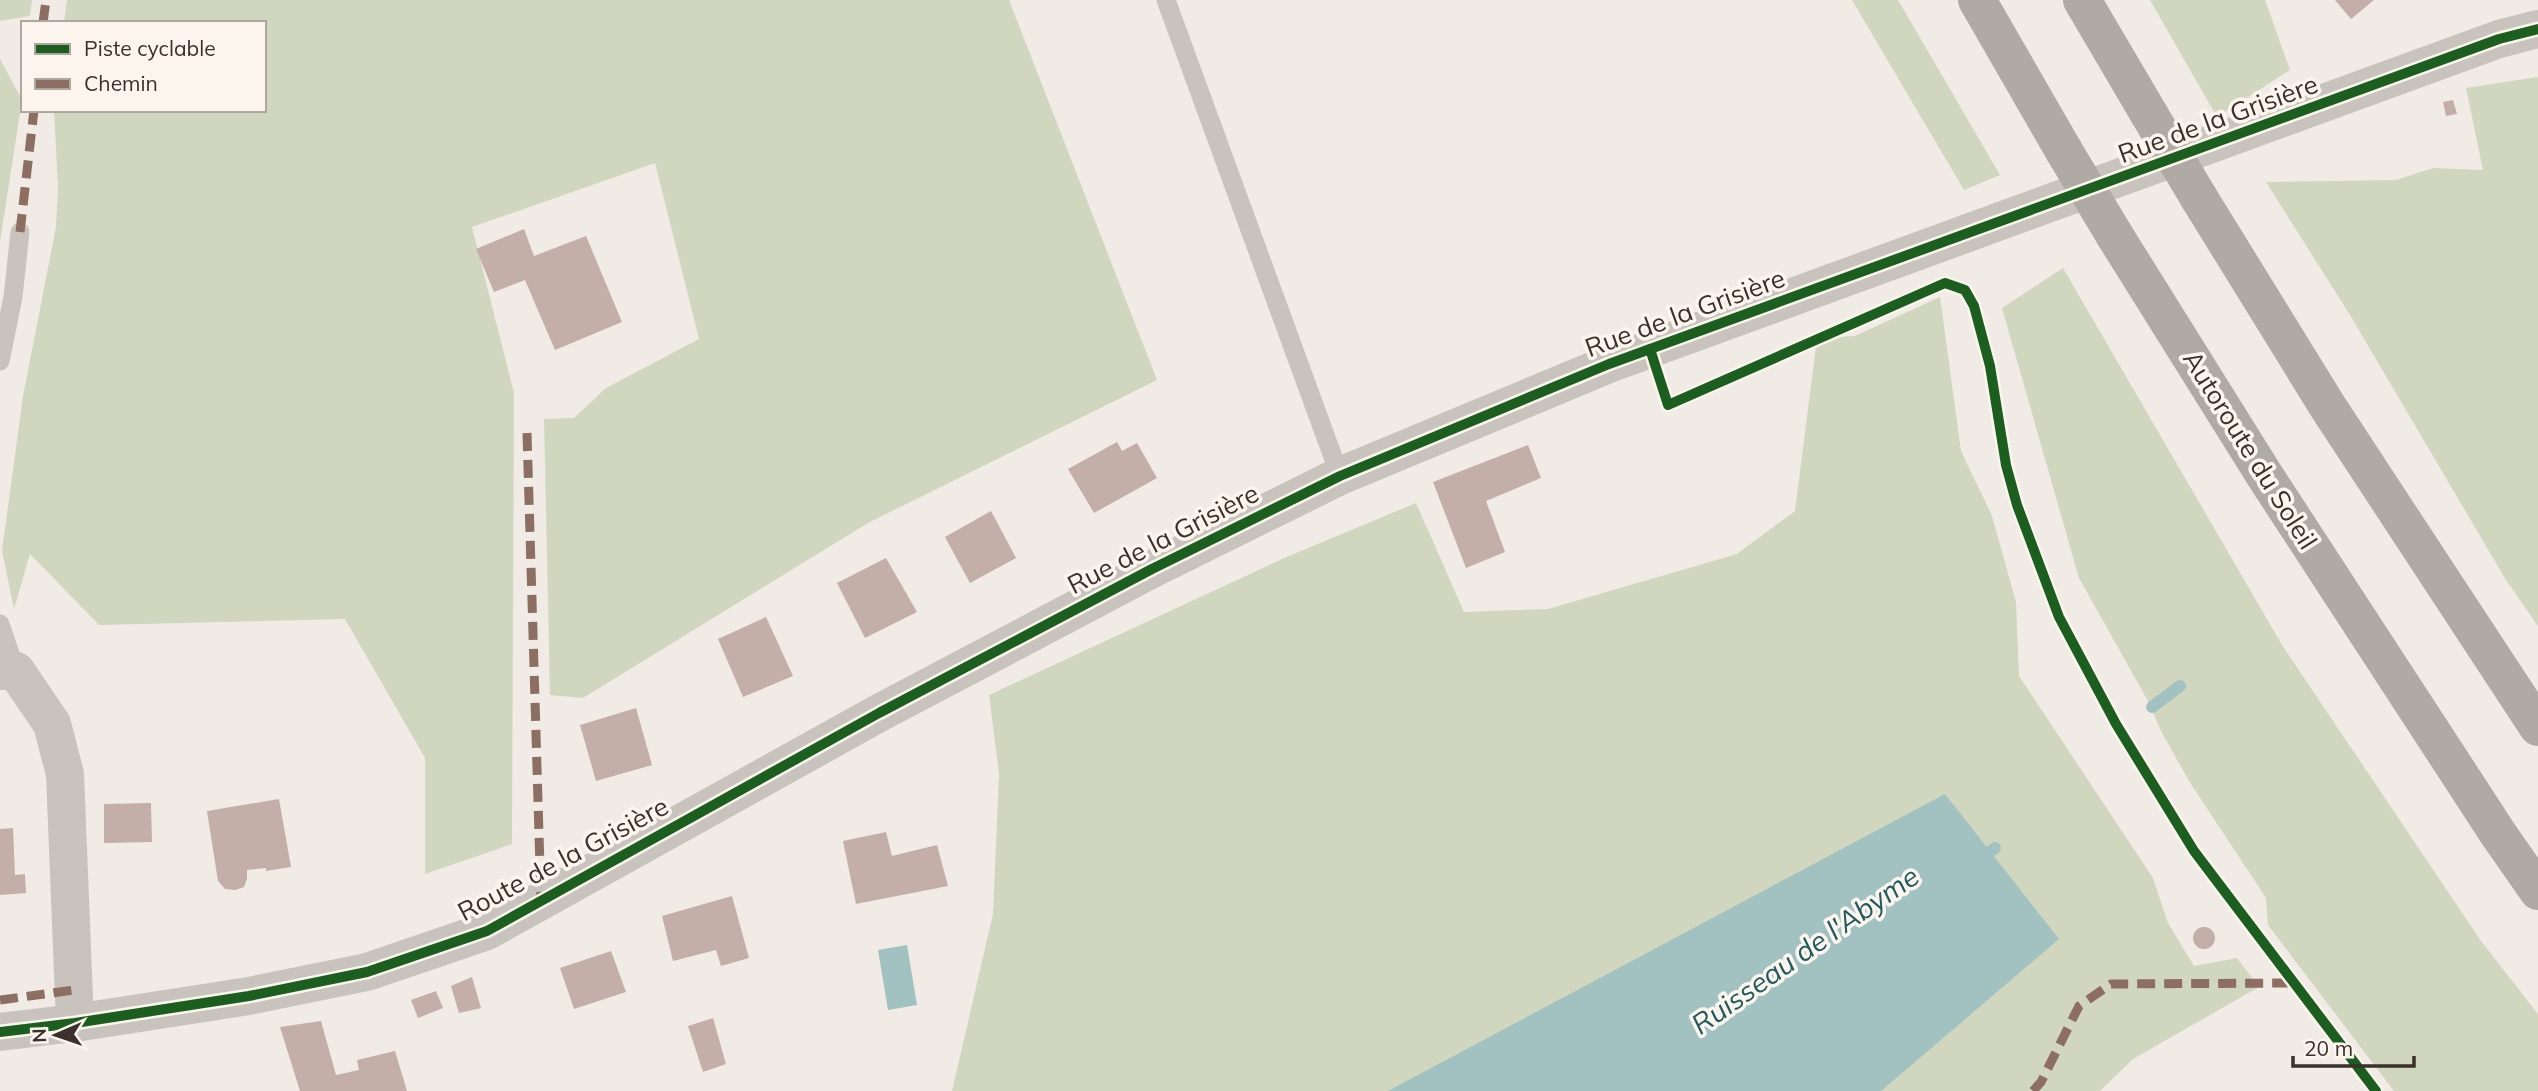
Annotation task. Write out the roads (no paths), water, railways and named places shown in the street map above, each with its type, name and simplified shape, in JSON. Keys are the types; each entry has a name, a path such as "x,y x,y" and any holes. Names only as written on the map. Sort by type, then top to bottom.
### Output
{"highway":[{"name":"Autoroute du Soleil","path":"1977,0 2115,236 2265,476 2538,891"},
{"path":"2082,0 2199,198 2335,418 2538,727"}],"street":[{"name":"Rue de la Grisière","path":"879,713 1152,569 1340,476 1609,364 2500,39 2538,29"},
{"path":"8,671 52,723 65,774 75,1023"},
{"name":"Route de la Grisière","path":"0,1031 75,1023 249,996 367,972 487,931 879,713"}],"lane":[{"path":"1166,0 1340,476"},
{"path":"0,361 13,297 20,232"},
{"path":"0,624 8,671"}],"water":[{"path":"1945,794 2059,939 1881,1091 1388,1091"},
{"path":"907,945 917,1005 888,1010 878,950"}],"waterway":[{"name":"Ruisseau de l'Abyme","path":"2152,707 2180,686"},
{"name":"Ruisseau de l'Abyme","path":"1977,861 1995,848"}]}
